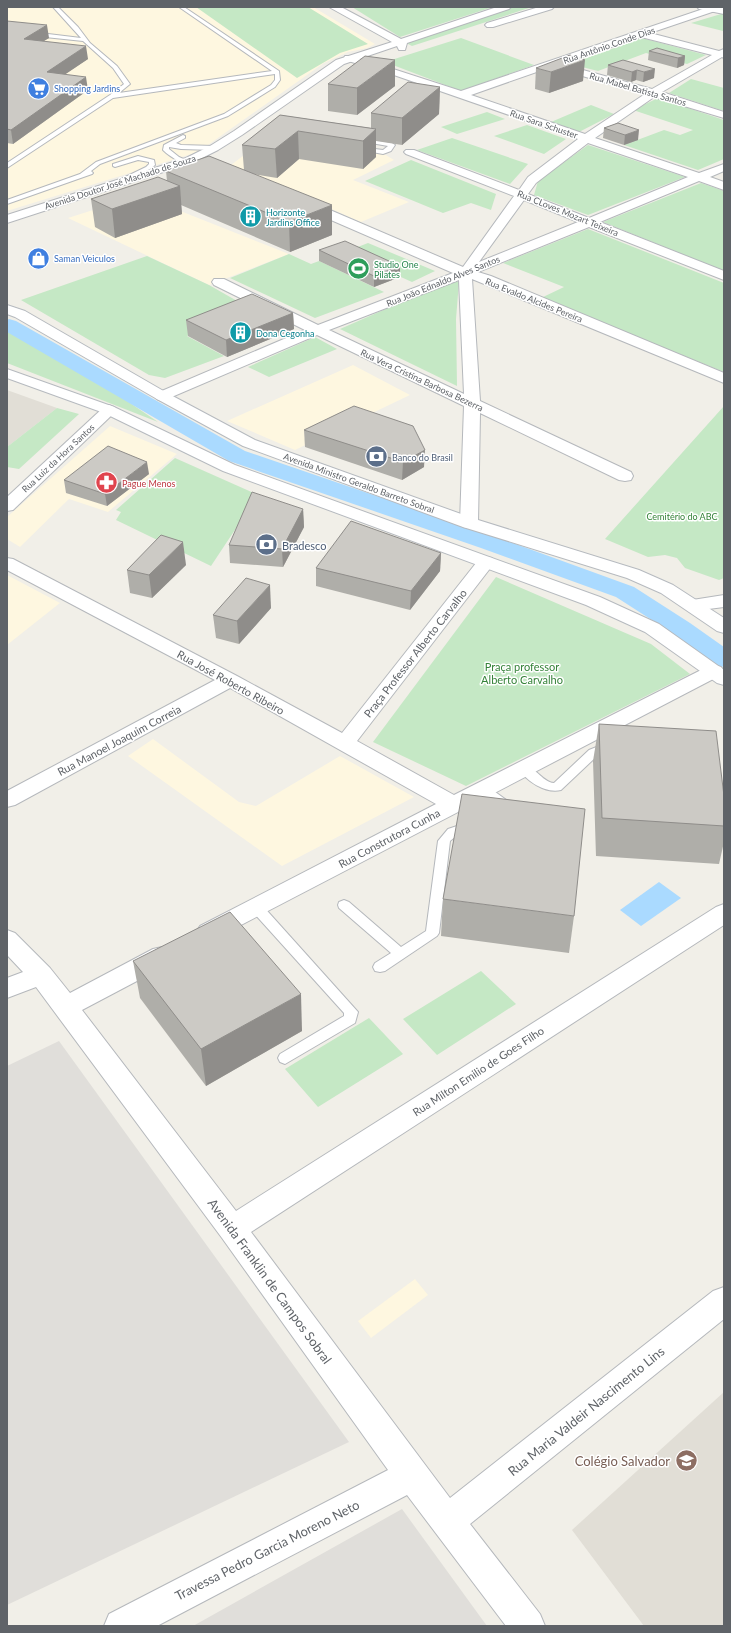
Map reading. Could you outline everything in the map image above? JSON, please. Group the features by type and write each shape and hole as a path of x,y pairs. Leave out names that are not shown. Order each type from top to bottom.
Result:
{"street":[{"path":"334,7 400,46 423,45"},
{"path":"351,70 400,46 506,7"},
{"path":"482,27 549,7"},
{"path":"702,7 724,11"},
{"name":"Rua Antônio Conde Dias","path":"460,95 712,9"},
{"path":"642,34 723,54"},
{"name":"Avenida Doutor José Machado de Souza","path":"186,168 326,70 349,58 386,46 400,46"},
{"path":"469,523 472,404 464,273 532,180 586,139 653,93 723,54"},
{"name":"Rua Sara Schuster","path":"349,58 724,186"},
{"name":"Rua Mabel Batista Santos","path":"551,65 653,93 724,115"},
{"name":"Rua CLoves Mozart Teixeira","path":"410,152 724,276"},
{"name":"Rua João Ednaldo Alves Santos","path":"162,396 317,330 464,273 724,166"},
{"name":"Avenida Doutor José Machado de Souza","path":"7,219 114,185 186,168 205,168"},
{"name":"Rua Evaldo Alcides Pereira","path":"292,199 464,273 486,279 724,378"},
{"name":"Rua Vera Cristina Barbosa Bezerra","path":"219,282 625,476"},
{"name":"Avenida Ministro Geraldo Barreto Sobral","path":"11,313 249,443 469,523 633,574 666,589 693,605 724,627"},
{"path":"7,373 109,410 229,468 626,615 652,628 719,675"},
{"name":"Rua Luiz da Hora Santos","path":"7,506 109,410"},
{"name":"Rua José Roberto Ribeiro","path":"7,562 230,680 454,804"},
{"name":"Praça Professor Alberto Carvalho","path":"344,744 486,562"},
{"path":"693,605 724,601"},
{"name":"Rua Construtora Cunha","path":"66,1007 524,768 719,675"},
{"name":"Rua Manoel Joaquim Correia","path":"7,800 230,680"},
{"name":"Rua Milton Emilio de Goes Filho","path":"232,1229 724,913"},
{"name":"Avenida Franklin de Campos Sobral","path":"7,939 41,975 66,1007 232,1229 412,1475 449,1520 528,1626"},
{"path":"7,988 41,975"},
{"name":"Rua Maria Valdeir Nascimento Lins","path":"449,1520 724,1301"},
{"name":"Travessa Pedro Garcia Moreno Neto","path":"121,1626 412,1475"}],"lane":[{"path":"7,166 112,96 127,84 115,67 95,52 76,28 55,7"},
{"path":"83,175 98,163 226,115 273,86 278,80 279,75 277,72 181,7"},
{"path":"7,31 85,40"},
{"path":"112,96 277,72"},
{"path":"186,168 166,150 166,146 195,132 202,127 202,123"},
{"path":"353,138 392,145 389,150 384,152 353,146"},
{"path":"171,144 188,148 214,148"},
{"path":"7,202 132,159 144,158 152,161 152,165 148,168 114,185"},
{"path":"524,768 546,786 557,787 593,753 599,750 619,750"},
{"path":"483,789 508,806 510,812 508,818 503,820"},
{"path":"380,967 432,933 444,841 447,835 462,827 482,824"},
{"path":"344,905 400,954"},
{"path":"256,907 351,1012 350,1018 285,1058"}],"shaded area":[{"name":"Shopping Jardins","path":"7,7 313,7 375,44 367,48 348,52 324,63 198,152 7,211"},
{"path":"269,136 384,154 394,160 353,180 409,202 361,222 231,165"},
{"path":"140,195 289,254 209,285 68,218"},
{"path":"353,365 410,395 295,450 227,421"},
{"path":"7,390 57,408 7,447"},
{"path":"110,426 177,454 108,512 69,499 20,547 7,539 7,517"},
{"path":"7,575 60,603 7,645"},
{"path":"153,739 239,802 256,806 340,756 414,797 282,866 128,756"},
{"path":"59,1041 349,1442 7,1605 7,1066"},
{"path":"415,1279 428,1295 371,1338 358,1321"},
{"name":"Colégio Salvador","path":"724,1392 724,1626 644,1626 572,1530"},
{"path":"402,1509 487,1626 193,1626"}],"green space":[{"path":"196,7 308,7 368,44 340,53 297,78"},
{"path":"352,7 493,7 400,37"},
{"path":"514,7 532,7 412,46 404,42"},
{"path":"724,14 723,31 691,23"},
{"path":"461,38 534,65 461,91 385,62"},
{"path":"642,38 706,55 687,64 646,53 598,71 570,64"},
{"path":"691,79 724,88 724,111 669,93"},
{"path":"658,98 724,120 724,159 698,170 624,145 664,130 680,135 693,130 633,110"},
{"path":"591,105 614,114 579,132 551,122"},
{"path":"487,112 505,119 457,134 441,127"},
{"path":"527,125 566,139 544,154 494,136"},
{"path":"452,138 528,164 510,184 417,150"},
{"path":"588,145 685,177 588,215 534,195 538,181"},
{"path":"411,160 496,194 491,210 471,203 443,213 365,181"},
{"path":"701,183 724,191 724,271 603,222"},
{"path":"588,229 724,283 724,372 541,298 564,287 503,263"},
{"path":"368,243 435,271 412,282 345,252"},
{"path":"289,254 311,264 319,261 384,292 315,318 230,278"},
{"path":"147,256 209,285 253,310 187,336 224,356 165,378 149,375 21,300"},
{"path":"452,280 459,282 456,319 457,386 340,329"},
{"path":"7,331 89,375 158,422 7,363"},
{"path":"315,337 337,349 269,377 248,367"},
{"name":"Cemitério do ABC","path":"724,406 724,578 719,580 685,568 677,558 665,555 648,557 605,539"},
{"path":"57,408 79,414 19,469 7,467 7,447"},
{"path":"175,458 258,495 211,566 116,520 121,512 116,510"},
{"name":"Praça professor Alberto Carvalho","path":"496,577 651,644 690,674 466,786 373,742"},
{"path":"481,971 516,1004 437,1055 403,1019"},
{"path":"369,1018 403,1054 318,1107 285,1069"}],"water":[{"path":"659,882 681,898 641,926 620,910"}],"building":[{"name":"Shopping Jardins","path":"7,21 47,25 24,39 86,46 47,72 86,77 11,130 7,129"},
{"path":"657,48 685,56 678,58 649,51"},
{"path":"570,55 585,60 551,72 536,68"},
{"path":"365,56 395,60 357,88 328,84"},
{"path":"623,60 655,69 644,72 637,70 632,72 608,65"},
{"path":"408,82 440,87 402,118 371,113"},
{"path":"280,115 376,129 363,141 298,131 275,149 242,145"},
{"path":"618,123 639,130 625,135 604,128"},
{"path":"209,156 332,205 289,222 166,171"},
{"path":"158,177 180,186 112,209 91,199"},
{"path":"345,241 400,266 374,276 319,250"},
{"path":"252,294 293,313 226,340 186,320"},
{"path":"354,406 413,426 425,450 403,462 304,430"},
{"path":"108,446 147,462 105,494 64,480"},
{"path":"252,492 303,509 282,549 229,545"},
{"path":"351,521 441,553 411,591 316,568"},
{"path":"161,535 183,542 149,575 127,570"},
{"path":"246,578 270,585 237,621 213,615"},
{"path":"599,724 716,731 724,796 724,826 602,818"},
{"path":"462,794 585,809 574,916 443,899"},
{"path":"230,912 301,994 201,1049 133,961"}],"waterway":[{"path":"9,325 237,456 490,543 625,592 681,628 724,659"}],"place":[{"name":"Shopping Jardins","path":"38,88"},
{"name":"Horizonte Jardins Office","path":"250,217"},
{"name":"Saman Veiculos","path":"38,258"},
{"name":"Studio One Pilates","path":"359,269"},
{"name":"Dona Cegonha","path":"241,333"},
{"name":"Banco do Brasil","path":"377,457"},
{"name":"Pague Menos","path":"107,483"},
{"name":"Bradesco","path":"266,545"},
{"name":"Colégio Salvador","path":"686,1461"}]}
